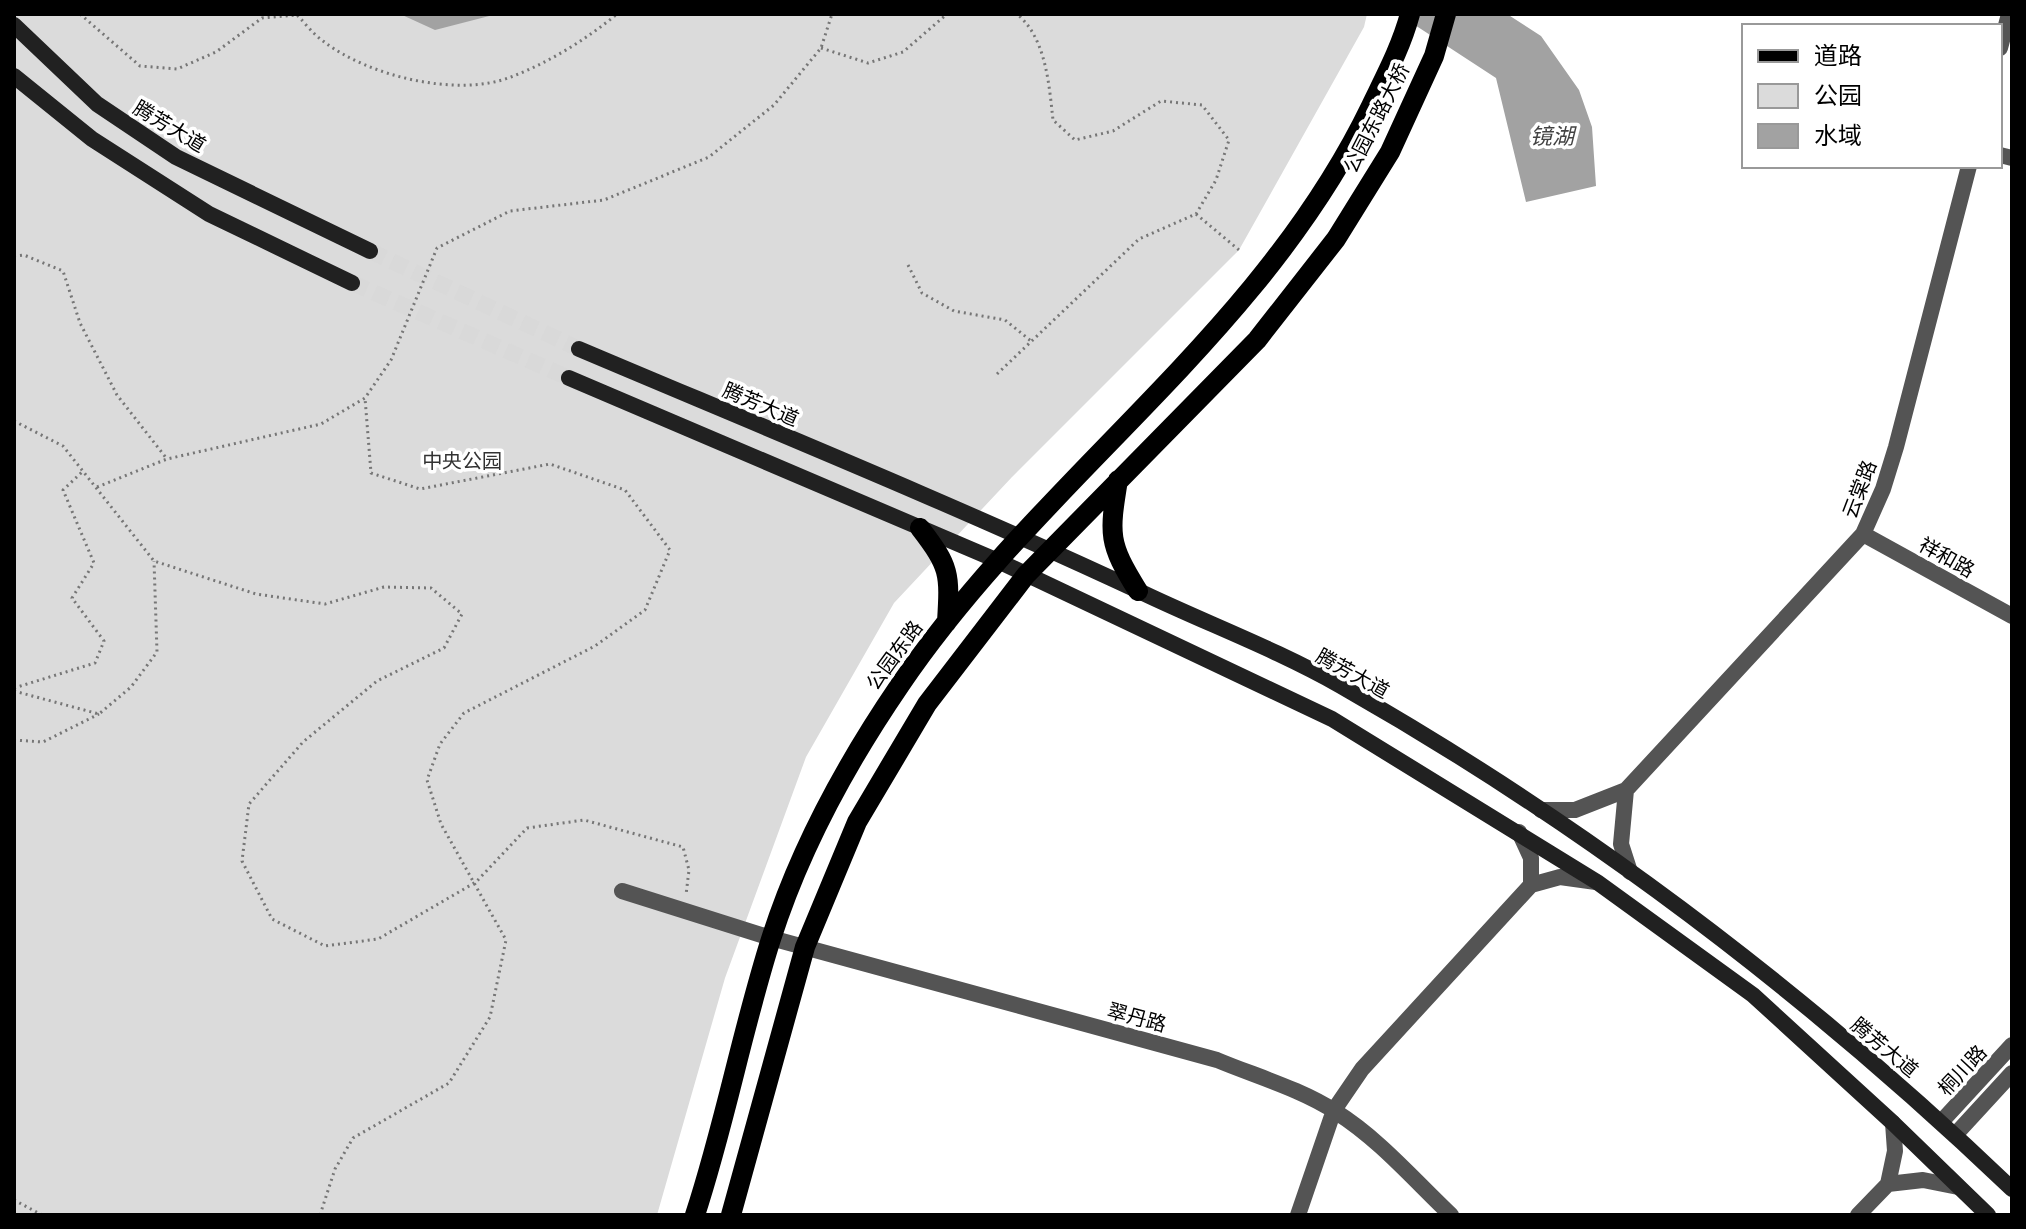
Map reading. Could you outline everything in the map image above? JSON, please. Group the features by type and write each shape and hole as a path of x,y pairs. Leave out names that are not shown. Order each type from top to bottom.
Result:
{"main road":[{"name":"公园东路大桥","path":"1303,224 1355,139 1402,42 1410,14"},
{"name":"公园东路大桥","path":"1118,480 1257,340 1336,239 1390,152 1434,56 1446,14"},
{"name":"腾芳大道","path":"14,25 97,104 176,157 370,251"},
{"path":"14,76 92,139 209,214 352,283"},
{"name":"公园东路","path":"695,1215 771,938 823,808 900,685 996,560 1226,322 1303,224"},
{"name":"腾芳大道","path":"579,349 1020,534 1338,684 1541,810 1770,976 1942,1121 2012,1189"},
{"path":"569,378 996,560 1332,719 1597,882 1753,995 1988,1215"},
{"path":"731,1215 805,947 857,822 919,717 1026,575 1118,480"},
{"path":"1118,480 1110,528 1115,554 1138,591"},
{"path":"920,528 944,559 950,582 947,623"}],"street":[{"path":"2002,40 2009,14"},
{"name":"云棠路","path":"1626,790 1863,534 1883,489 1896,447 1968,168"},
{"name":"祥和路","path":"1863,534 2012,616"},
{"path":"1541,810 1575,810 1626,790 1621,844 1630,872"},
{"path":"1519,832 1531,858 1531,885"},
{"path":"1298,1215 1334,1110 1362,1069 1531,885 1560,877 1597,882"},
{"name":"翠丹路","path":"622,891 771,938 1217,1060 1334,1110 1366,1133 1451,1215"},
{"name":"桐川路","path":"1942,1121 2012,1045"},
{"name":"桐川路","path":"1955,1135 2012,1073"},
{"path":"1858,1215 1888,1184 1895,1151 1893,1123"},
{"path":"1888,1184 1923,1180 1958,1187"}],"path":[{"path":"80,14 140,66 177,69 216,52 262,18 297,15 324,42 378,71 452,87 510,78 593,34 617,14"},
{"path":"97,487 167,459 321,424 365,398 391,360 437,248 510,211 604,200 709,157 774,105 821,48 832,14"},
{"path":"821,48 868,63 903,52 947,14"},
{"path":"997,374 1139,239 1196,214 1216,180 1229,140 1202,105 1161,101 1113,131 1075,140 1053,120 1048,73 1029,24 1017,14"},
{"path":"1196,214 1239,250"},
{"path":"14,256 24,255 63,271 80,323 117,395 167,459"},
{"path":"908,265 922,293 954,311 1005,320 1031,341"},
{"path":"320,1215 335,1169 353,1138 449,1083 490,1017 506,940 441,824 427,780 440,744 464,713 595,646 645,610 670,550 625,490 550,464 420,489 371,473 365,398"},
{"path":"14,421 63,446 154,561 256,594 325,604 384,587 431,588 462,614 444,648 377,681 303,742 249,804 242,861 272,919 325,946 378,939 476,882 527,828 584,820 683,847 689,870 686,895"},
{"path":"14,689 95,663 104,641 72,598 94,563 63,490 84,471"},
{"path":"14,740 43,742 99,714 131,687 157,652 154,561"},
{"path":"14,689 99,714"},
{"path":"14,1200 42,1215"}],"green space":[{"name":"中央公园","path":"14,14 1367,14 1364,27 1239,250 1012,477 894,603 806,757 725,978 657,1215 14,1215"}],"water":[{"path":"400,14 497,14 435,30"},
{"name":"镜湖","path":"1398,14 1507,14 1541,36 1579,90 1592,127 1596,186 1526,202 1496,78"}],"tunnel":[{"path":"370,251 579,349"},
{"path":"352,283 569,378"}]}
